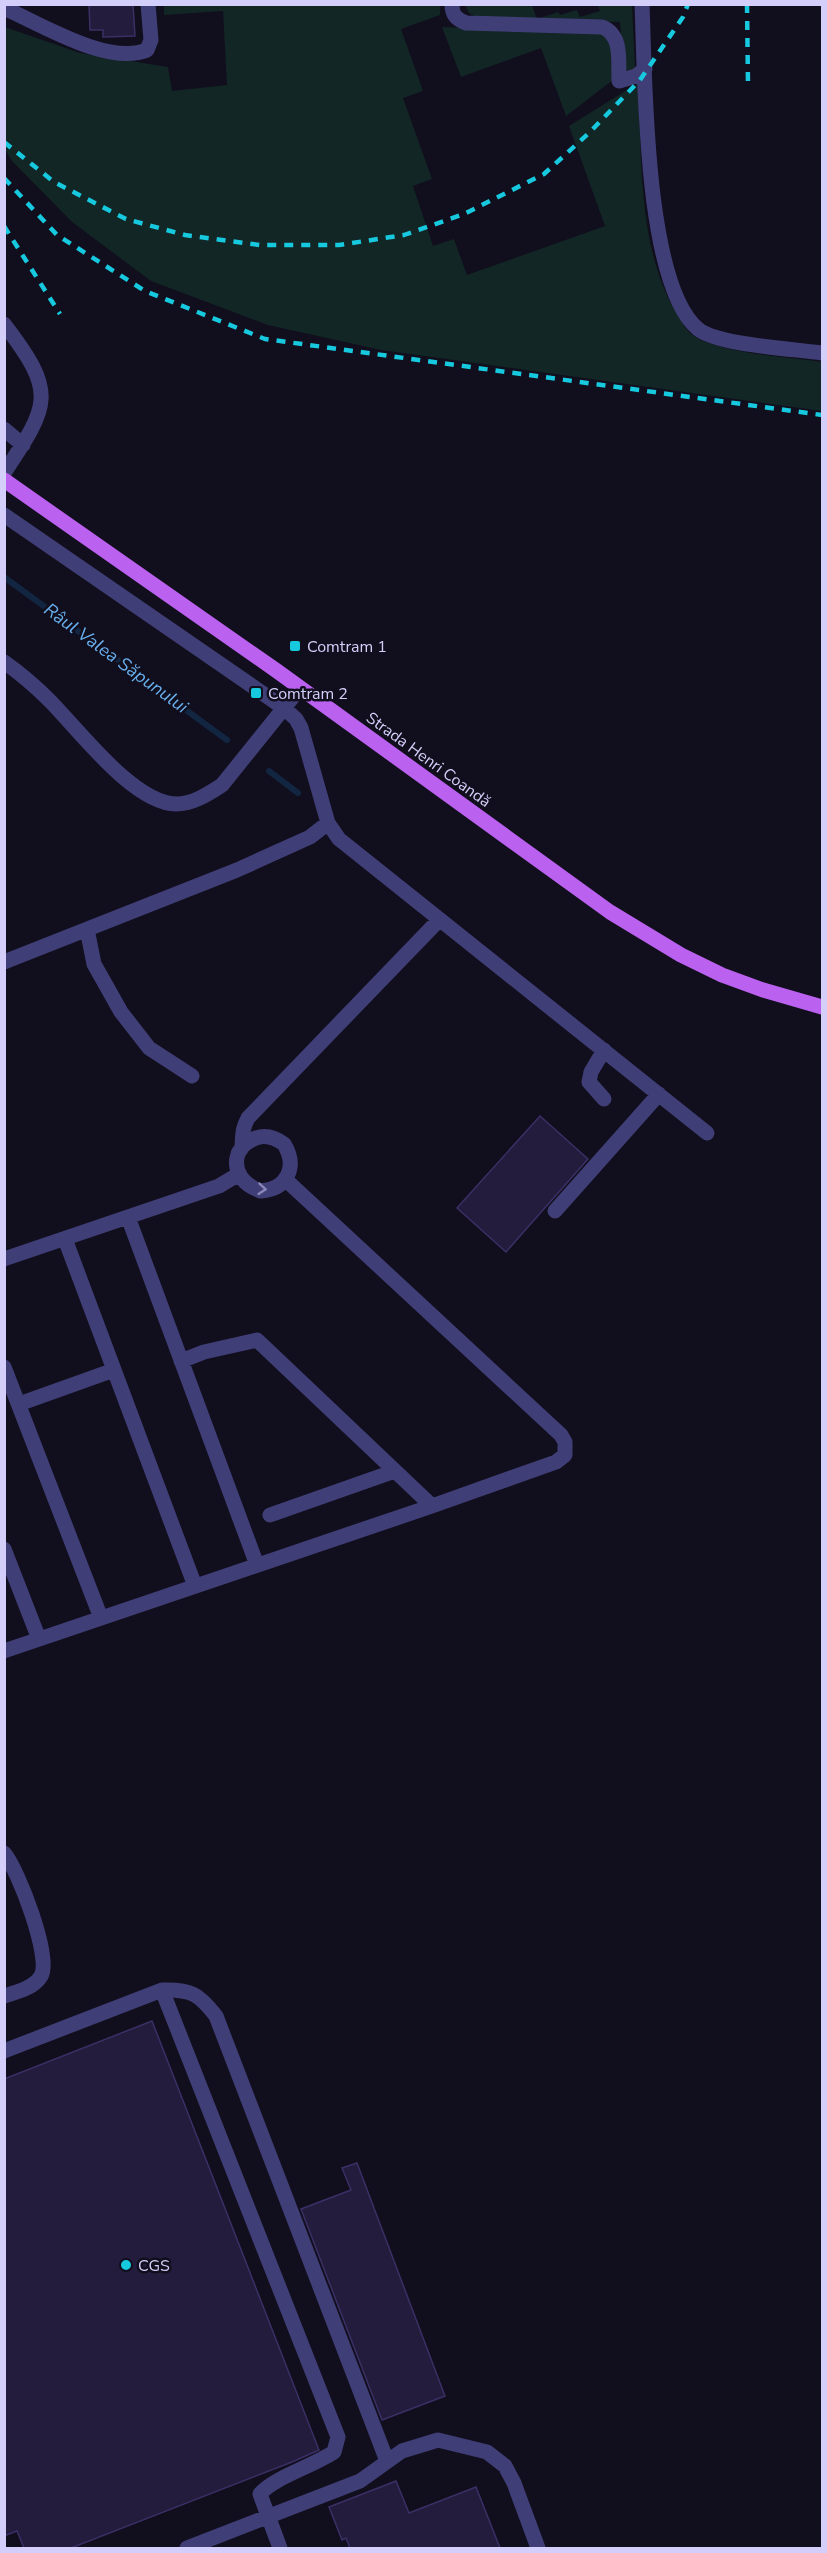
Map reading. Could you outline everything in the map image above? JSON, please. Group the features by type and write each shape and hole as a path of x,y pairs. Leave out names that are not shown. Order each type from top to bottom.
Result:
{"main road":[{"name":"Strada Henri Coandă","path":"4,480 300,688 610,912 647,935 722,975 822,1007"}],"street":[{"path":"4,8 84,44 116,53 138,53 147,50 151,40 148,4"},
{"path":"452,4 452,13 458,20 466,23 602,27 611,30 616,37 619,81 636,76 645,69"},
{"path":"642,4 654,216 662,254 682,308 697,328 714,337 822,353"},
{"path":"4,324 29,355 40,384 42,405 37,423 4,473"},
{"path":"4,429 23,445"},
{"path":"4,515 284,708 296,719 301,728 328,823 339,839 707,1133"},
{"path":"4,662 51,702 128,781 158,800 175,804 205,796 222,785 300,688"},
{"path":"4,962 293,845 310,837 328,823"},
{"path":"242,1147 258,1136 268,1136 284,1144 292,1162 286,1180 279,1187 261,1191 244,1182 239,1174 238,1155 242,1147 243,1127 248,1118 439,920"},
{"path":"87,929 94,964 121,1012 149,1048 192,1076"},
{"path":"604,1050 591,1072 589,1082 604,1099"},
{"path":"555,1210 659,1094"},
{"path":"4,1259 219,1186 239,1174"},
{"path":"4,1651 432,1506 556,1462 565,1455 565,1442 561,1435 286,1180"},
{"path":"128,1217 257,1565"},
{"path":"65,1239 195,1586"},
{"path":"181,1361 250,1339 257,1340 432,1506"},
{"path":"4,1367 101,1618"},
{"path":"18,1404 114,1370"},
{"path":"270,1515 395,1471"},
{"path":"4,1549 39,1639"},
{"path":"4,1853 12,1861 18,1877 43,1947 45,1964 42,1975 35,1983 4,1996"},
{"path":"4,2051 162,1990 183,1989 202,1998 216,2016 387,2461"},
{"path":"162,1990 338,2437 334,2452 317,2464 267,2485 260,2494 279,2548"},
{"path":"187,2548 360,2481 387,2461 418,2444 438,2440 451,2441 496,2457 505,2466 514,2483 538,2548"}],"green space":[{"path":"164,5 440,5 440,15 401,29 423,91 403,98 432,179 413,186 433,246 454,239 467,275 605,226 569,126 638,83 644,204 649,235 666,293 683,324 690,333 701,340 733,350 822,362 822,411 381,350 268,325 151,281 72,222 12,161 5,149 5,27 80,53 168,67 172,91 227,85 223,11 164,15"},
{"path":"465,5 532,5 537,19 558,12 560,15 577,10 580,17 600,11 598,5 632,5 635,68 624,72 620,22 480,19 469,13"},
{"path":"442,27 598,32 604,35 610,46 613,80 566,116 541,48 461,77"}],"building":[{"path":"89,4 133,4 135,36 103,37 103,30 90,30"},
{"path":"540,1116 588,1159 506,1252 457,1208"},
{"name":"CGS","path":"152,2021 319,2450 71,2548 24,2548 17,2531 4,2536 4,2079"},
{"path":"357,2163 445,2396 382,2420 301,2209 351,2190 342,2168"},
{"path":"396,2481 409,2513 476,2487 500,2548 350,2548 346,2538 342,2540 329,2507"}],"waterway":[{"name":"Râul Valea Săpunului","path":"4,577 227,740"},
{"name":"Râul Valea Săpunului","path":"269,771 298,793"}],"railway":[{"path":"4,142 54,182 126,219 185,235 260,245 339,245 404,235 464,214 544,174 589,133 640,80 683,17 688,4"},
{"path":"747,4 748,85"},
{"path":"4,178 57,235 145,291 265,339 822,415"},
{"path":"4,226 60,314"}],"place":[{"name":"Comtram 1","path":"295,646"},
{"name":"Comtram 2","path":"256,693"},
{"name":"CGS","path":"126,2265"}]}
